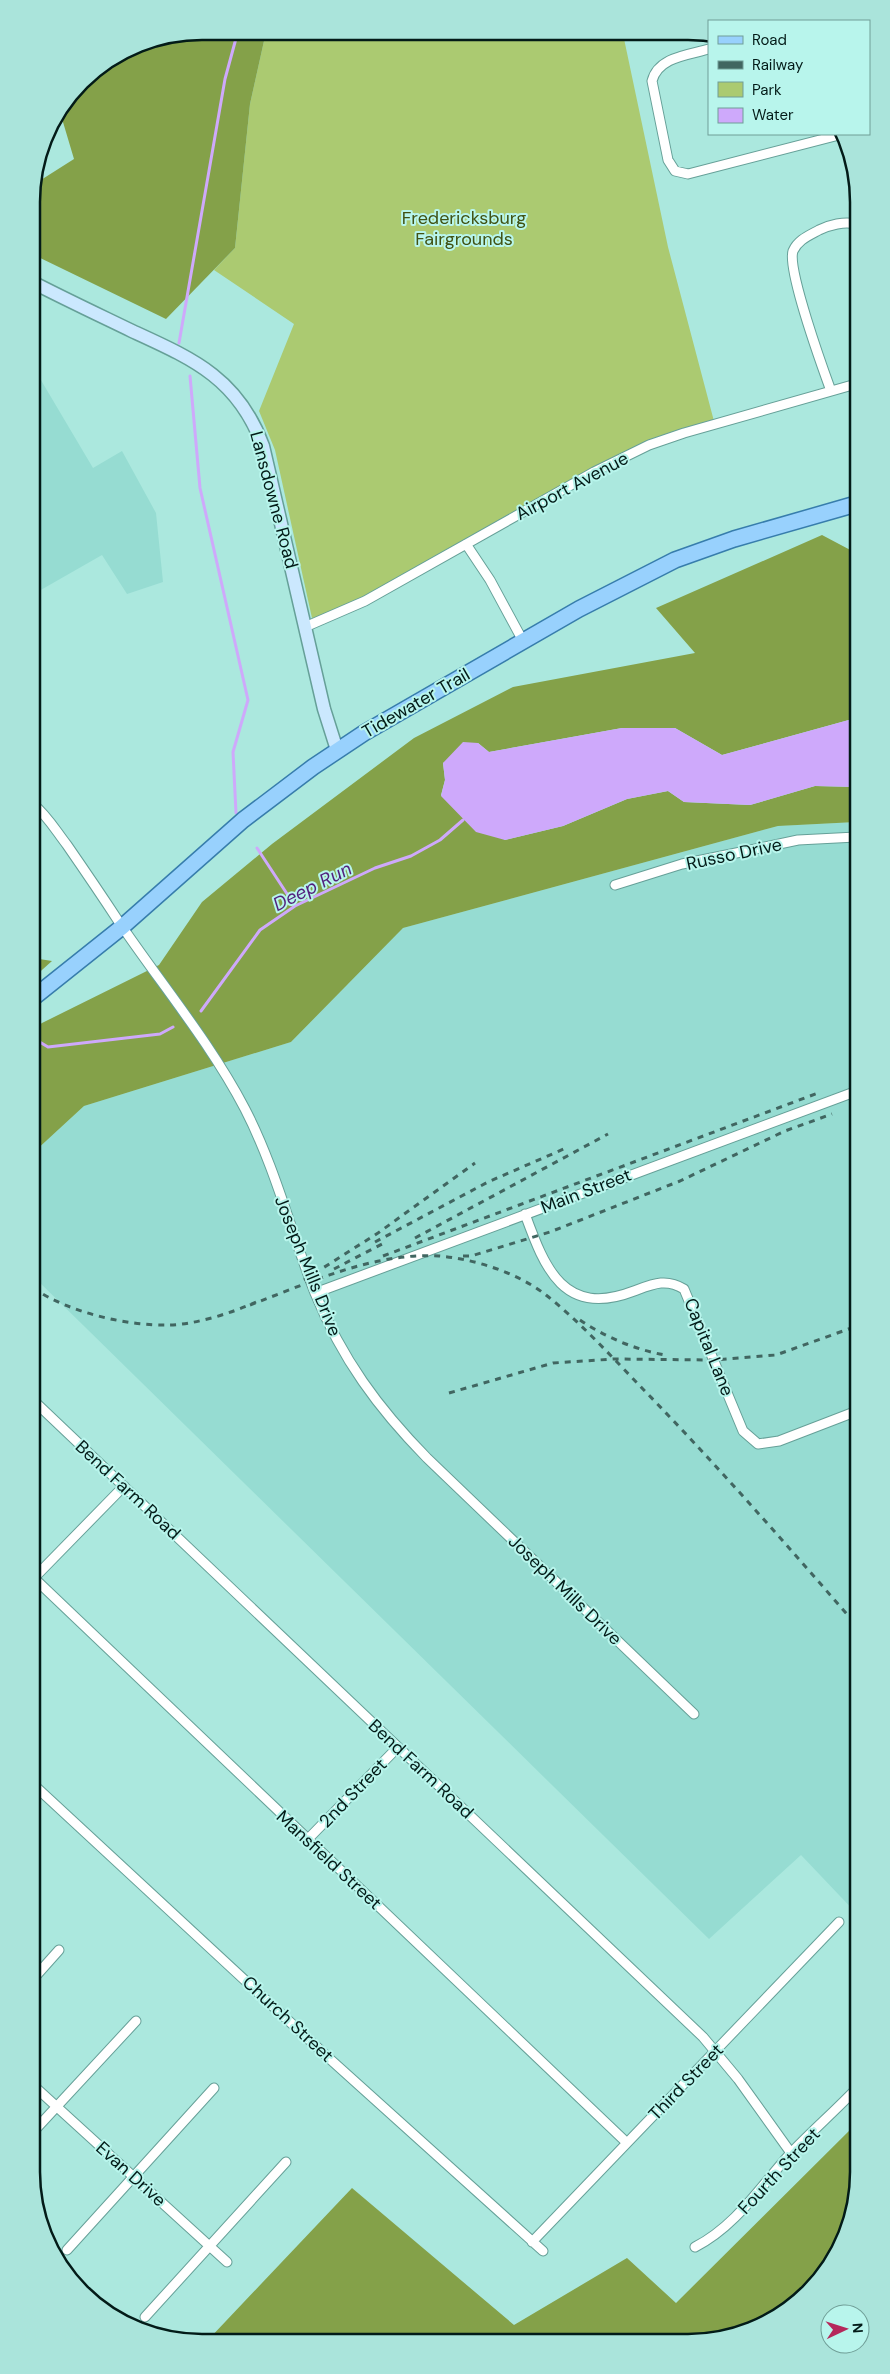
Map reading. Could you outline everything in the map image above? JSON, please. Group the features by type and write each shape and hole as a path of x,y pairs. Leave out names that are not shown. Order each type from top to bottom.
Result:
{"main road":[{"name":"Lansdowne Road","path":"40,286 191,359 224,384 239,400 256,427 263,446 324,709 337,750"},
{"name":"Tidewater Trail","path":"40,992 122,927 243,820 337,750 523,641 675,560 734,538 850,506"}],"street":[{"path":"708,49 662,64 654,72 652,88 668,160 675,171 688,174 835,136"},
{"path":"831,391 797,291 792,254 798,242 821,229 850,222"},
{"name":"Airport Avenue","path":"305,627 343,613 594,472 649,445 684,433 850,386"},
{"path":"466,544 490,580 523,641"},
{"name":"Joseph Mills Drive","path":"40,811 46,817 191,1024 244,1108 270,1166 315,1293 349,1362 365,1387 398,1428 694,1714"},
{"name":"Russo Drive","path":"615,885 682,864 781,844 850,838"},
{"name":"Main Street","path":"315,1293 850,1094"},
{"name":"Capital Lane","path":"524,1214 536,1248 548,1271 573,1292 598,1299 617,1298 657,1283 668,1282 684,1289 743,1431 758,1444 779,1440 850,1414"},
{"name":"Bend Farm Road","path":"40,1407 716,2051 791,2153"},
{"path":"40,1572 124,1486"},
{"name":"Mansfield Street","path":"40,1584 626,2142"},
{"name":"2nd Street","path":"308,1840 398,1747"},
{"name":"Church Street","path":"40,1791 543,2251"},
{"name":"Third Street","path":"532,2242 839,1922"},
{"path":"40,1971 59,1950"},
{"path":"40,2125 136,2021"},
{"path":"67,2250 214,2088"},
{"name":"Evan Drive","path":"40,2091 227,2262"},
{"name":"Fourth Street","path":"695,2247 720,2232 737,2216 791,2153 850,2095"},
{"path":"145,2317 286,2162"}],"shaded area":[{"path":"40,379 93,468 122,451 156,513 163,582 127,594 102,555 40,590"},
{"path":"850,822 850,1907 801,1855 709,1939 40,1283 40,1147 84,1106 291,1042 403,928 778,826"}],"green space":[{"name":"Fredericksburg Fairgrounds","path":"264,40 624,40 668,247 715,425 649,445 343,613 312,618 275,450 259,411 294,324 214,270 235,248 250,104"},
{"path":"264,40 250,104 235,248 166,319 40,258 42,180 74,159 62,120 87,87 112,67 140,52 181,41"},
{"path":"822,535 850,550 850,720 722,755 675,728 622,728 489,752 478,743 443,763 445,780 441,795 505,840 563,826 627,799 668,791 684,802 750,805 815,786 850,787 850,822 778,826 403,928 291,1042 84,1106 40,1147 40,1024 159,965 202,902 272,844 414,738 513,687 695,653 656,608"},
{"path":"40,959 52,961 40,972"},
{"path":"850,2130 850,2183 847,2204 838,2234 823,2262 810,2279 787,2301 760,2317 740,2325 709,2333 688,2334 214,2334 352,2188 514,2325 627,2258 676,2303"}],"water":[{"path":"850,720 850,787 815,786 750,805 684,802 668,791 627,799 563,826 505,840 476,832 441,796 445,780 443,763 463,742 478,743 489,752 622,728 675,728 722,755"}],"waterway":[{"path":"179,343 225,79 236,40"},
{"path":"190,376 200,488 248,700 233,752 236,813"},
{"name":"Deep Run","path":"201,1011 260,930 295,906 375,868 411,856 440,840 463,820"},
{"path":"257,848 295,906"},
{"name":"Deep Run","path":"40,1042 48,1047 160,1034 173,1027"}],"railway":[{"path":"383,1256 818,1093"},
{"path":"463,1256 471,1256 550,1232 680,1181 785,1131 832,1114"},
{"path":"415,1238 608,1134"},
{"path":"375,1242 488,1182 566,1148"},
{"path":"304,1280 378,1233 475,1163"},
{"path":"334,1269 384,1243"},
{"path":"250,1305 342,1271 390,1259 415,1256 439,1256 467,1260 496,1268 523,1280 558,1305 619,1364 724,1475 850,1618"},
{"path":"40,1292 80,1311 116,1320 152,1325 201,1321 256,1302"},
{"path":"580,1320 621,1342 665,1355"},
{"path":"449,1393 553,1363 614,1359 714,1360 776,1355 850,1329"}]}
